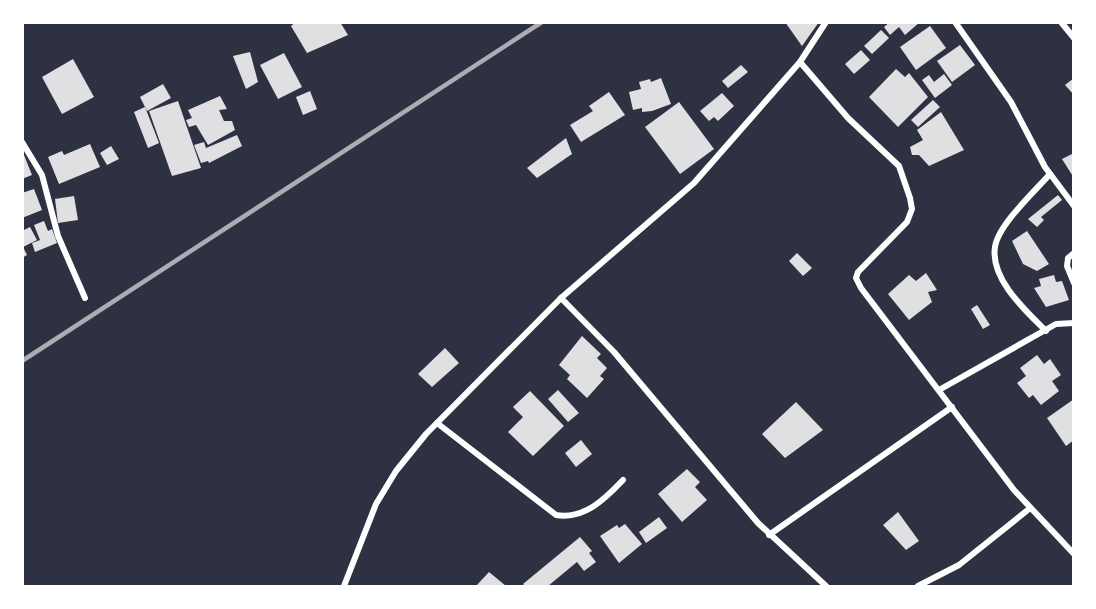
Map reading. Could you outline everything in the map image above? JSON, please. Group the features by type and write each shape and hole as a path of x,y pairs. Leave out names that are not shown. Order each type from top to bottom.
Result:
{"street":[{"path":"344,586 376,504 396,471 437,423 561,298 694,183 800,62 826,22"},
{"path":"955,22 1011,102 1050,174 1074,206"},
{"path":"1061,22 1074,38"},
{"path":"800,62 848,118 899,166 912,209 907,222 858,272 856,278 1029,509 1074,554"},
{"path":"22,142 42,175 58,236 85,297"},
{"path":"1046,331 1021,305 1003,279 996,261 995,246 1013,216 1050,174"},
{"path":"1074,253 1068,258 1067,266 1074,283"},
{"path":"561,298 614,352 770,534 826,586"},
{"path":"939,390 1056,324 1074,323"},
{"path":"770,534 952,407"},
{"path":"437,423 556,515 569,517 582,513 596,505 623,480"},
{"path":"918,586 959,565 1029,509"}],"building":[{"path":"296,22 340,22 348,35 307,53 291,26"},
{"path":"785,22 819,22 802,46"},
{"path":"890,22 920,22 905,35 899,27 890,35 884,27"},
{"path":"930,26 946,48 916,70 900,47"},
{"path":"881,30 889,38 872,54 864,46"},
{"path":"960,45 975,65 952,82 937,61"},
{"path":"861,50 870,60 854,74 845,64"},
{"path":"250,52 258,82 246,89 233,56"},
{"path":"284,53 302,87 278,99 260,65"},
{"path":"73,59 94,97 62,114 42,77"},
{"path":"741,65 748,72 728,88 722,81"},
{"path":"896,69 905,77 909,73 928,97 898,127 869,97"},
{"path":"944,74 952,85 935,98 922,80 929,75 934,82"},
{"path":"661,78 671,104 652,111 642,112 642,108 633,110 629,92 641,89 639,82 650,79 651,82"},
{"path":"1074,78 1074,95 1065,85"},
{"path":"163,84 171,98 147,111 140,97"},
{"path":"310,91 317,109 303,115 296,97"},
{"path":"609,92 625,115 581,142 570,125 593,111 589,106"},
{"path":"722,93 734,106 718,121 714,117 709,121 700,111"},
{"path":"220,96 227,109 219,110 224,121 232,121 235,130 208,145 196,125 189,127 186,120 192,118 188,110"},
{"path":"933,100 940,107 918,127 911,120"},
{"path":"178,101 201,168 172,176 149,111"},
{"path":"679,102 714,149 680,174 645,127"},
{"path":"145,107 159,143 148,148 134,112"},
{"path":"941,112 964,150 929,166 919,155 912,155 910,147 923,140 917,130"},
{"path":"237,135 242,146 209,163 208,161 201,163 194,145 204,142 206,148"},
{"path":"566,138 572,154 537,178 527,168"},
{"path":"90,144 100,167 59,184 48,157 62,151 64,155"},
{"path":"111,146 119,159 107,165 100,153"},
{"path":"22,150 32,175 22,179"},
{"path":"1074,153 1074,178 1062,159"},
{"path":"34,189 42,210 22,218 22,193"},
{"path":"1058,195 1062,200 1041,217 1044,220 1037,227 1028,219"},
{"path":"74,196 78,220 58,223 55,199"},
{"path":"44,221 48,231 52,229 57,243 35,252 32,243 40,240 34,225"},
{"path":"30,227 37,240 23,247 27,255 22,258 22,231"},
{"path":"1027,231 1049,264 1037,271 1023,264 1012,241"},
{"path":"797,253 812,268 803,276 789,261"},
{"path":"926,273 937,290 928,292 932,302 909,320 888,294 909,275 916,281"},
{"path":"1054,275 1056,282 1062,281 1069,300 1046,307 1034,288 1041,286 1039,279"},
{"path":"977,305 990,325 983,329 971,309"},
{"path":"582,336 601,354 597,358 607,368 600,376 604,379 587,398 567,379 570,375 559,365"},
{"path":"445,348 459,363 432,387 418,374"},
{"path":"1037,355 1044,364 1050,359 1061,375 1052,381 1059,391 1041,405 1033,395 1029,398 1017,383 1026,376 1020,368"},
{"path":"558,390 579,413 568,422 548,399"},
{"path":"530,391 564,426 533,456 508,432 523,417 513,407"},
{"path":"1074,399 1074,440 1066,446 1047,418"},
{"path":"796,402 823,430 785,458 762,434"},
{"path":"581,440 592,454 576,467 565,453"},
{"path":"687,469 700,482 695,487 707,500 682,522 658,494"},
{"path":"898,512 919,541 906,550 883,525"},
{"path":"659,517 667,528 646,543 639,532"},
{"path":"625,524 642,544 619,563 600,536 617,525 619,528"},
{"path":"580,537 592,551 589,553 596,562 584,571 577,562 548,586 525,586 523,584"},
{"path":"489,572 506,586 476,586"}],"railway":[{"path":"22,361 542,22"}]}
